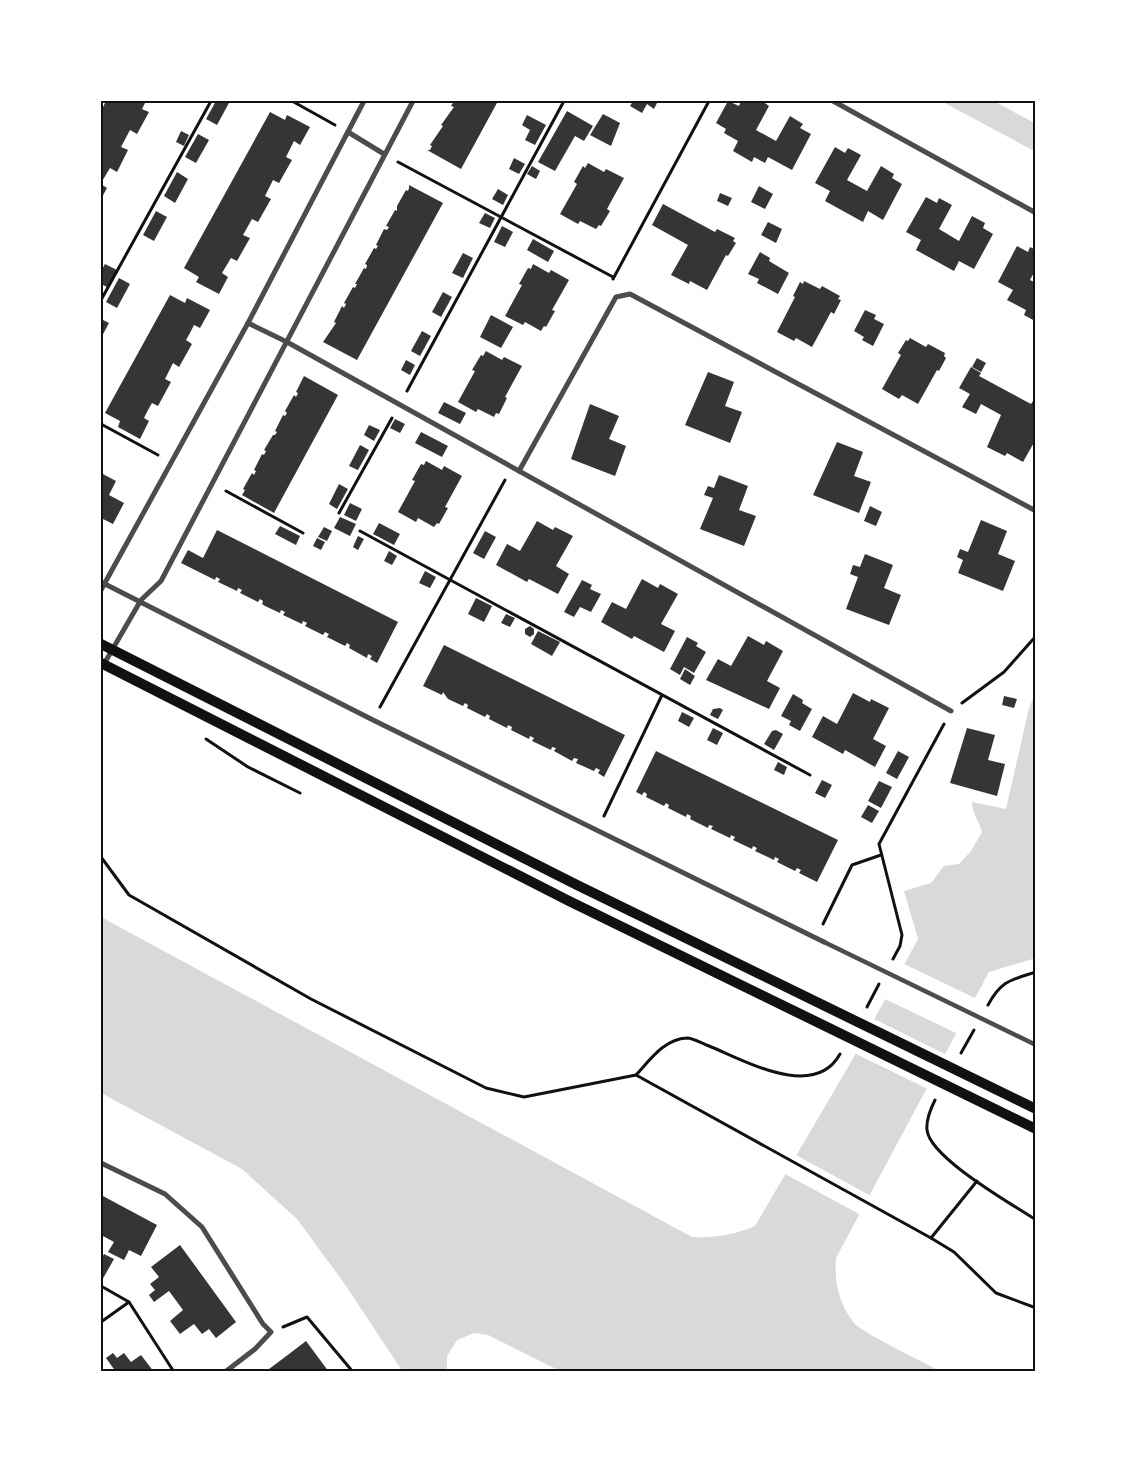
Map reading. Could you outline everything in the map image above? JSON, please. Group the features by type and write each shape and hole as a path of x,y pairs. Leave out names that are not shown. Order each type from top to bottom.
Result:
{"main road":[{"path":"101,644 830,1010 1036,1109"},
{"path":"103,664 821,1026 1036,1129"}],"street":[{"path":"101,590 103,582 248,323 364,101"},
{"path":"103,664 140,600 161,582 413,101"},
{"path":"832,101 1036,213"},
{"path":"348,132 384,154"},
{"path":"519,470 616,297 630,294 1036,512"},
{"path":"248,323 288,342 951,711"},
{"path":"103,582 373,720 1036,1045"},
{"path":"101,1163 165,1194 202,1227 263,1324 271,1332 255,1349 226,1372"}],"path":[{"path":"101,300 211,101"},
{"path":"292,101 348,132"},
{"path":"339,513 564,101"},
{"path":"616,297 613,277 709,101"},
{"path":"384,154 613,277"},
{"path":"101,424 171,463"},
{"path":"373,720 512,467"},
{"path":"212,483 302,533"},
{"path":"360,531 810,775"},
{"path":"883,866 879,844 951,711 1004,672 1036,636"},
{"path":"598,831 662,695"},
{"path":"248,767 300,793"},
{"path":"816,938 852,865 881,855"},
{"path":"101,857 129,895 311,999 486,1088 524,1097 636,1075 954,1252 996,1293 1036,1308"},
{"path":"930,1238 977,1181"},
{"path":"101,1286 129,1302 174,1372"},
{"path":"101,1322 129,1302"},
{"path":"271,1332 307,1317 353,1372"}],"shaded area":[{"path":"941,101 994,101 1036,124 1036,152"},
{"path":"1036,693 1036,958 989,972 836,1258 836,1276 841,1300 854,1323 881,1340 942,1372 562,1372 488,1335 474,1333 457,1340 447,1356 447,1372 403,1372 344,1283 297,1219 242,1169 101,1093 101,917 692,1237 724,1235 740,1232 755,1226 851,1062 918,939 904,891 931,883 944,866 959,864 971,851 982,832 973,810 972,802 1006,809 1029,708"}],"pier":[{"path":"902,963 977,999 958,1034 883,998"},
{"path":"872,1018 947,1055 928,1089 854,1053"},
{"path":"796,1155 871,1196 861,1215 785,1174"}],"building":[{"path":"106,101 146,101 142,109 149,112 137,134 130,130 121,147 128,150 117,172 110,168 101,183 101,111"},
{"path":"216,101 230,101 217,125 206,119"},
{"path":"454,101 498,101 461,169 427,150 430,150 432,146 430,145 443,126 441,125 454,107 451,106"},
{"path":"633,101 658,101 654,109 647,104 642,113 630,106"},
{"path":"728,101 739,106 741,101 754,103 762,101 769,106 756,130 776,141 790,116 803,124 800,128 811,134 792,170 768,157 765,163 754,157 752,162 733,151 738,141 724,133 726,129 716,123"},
{"path":"567,111 593,126 584,141 575,136 555,171 538,162"},
{"path":"270,112 285,120 287,115 310,127 300,145 294,141 286,157 292,160 279,183 273,180 265,196 271,199 258,222 252,219 243,235 250,238 237,261 231,258 222,273 228,277 219,294 196,282 199,277 184,268"},
{"path":"603,114 620,123 611,146 590,135"},
{"path":"527,115 546,125 535,145 525,140 530,130 522,125"},
{"path":"181,131 189,135 184,146 176,142"},
{"path":"198,134 209,140 196,163 185,157"},
{"path":"835,147 845,153 848,148 861,155 847,180 867,191 881,166 894,174 892,178 902,184 883,220 868,211 863,222 825,201 830,191 815,183"},
{"path":"514,158 525,164 519,174 509,169"},
{"path":"588,163 604,172 606,169 624,178 607,209 610,211 601,226 599,225 596,229 580,221 578,224 560,214 577,184 574,182 583,166 585,168"},
{"path":"532,166 540,171 536,179 527,174"},
{"path":"177,172 188,179 175,203 164,196"},
{"path":"101,184 107,188 101,199"},
{"path":"409,185 443,203 357,360 323,342 336,323 334,322 342,306 344,308 346,304 344,303 353,287 355,288 357,284 355,284 364,268 366,269 367,265 365,264 374,248 376,249 378,246 376,245 384,229 387,230 389,227 386,226 395,210 397,211 397,206 406,190 408,191"},
{"path":"759,186 773,194 765,209 751,202"},
{"path":"498,189 508,195 503,205 492,199"},
{"path":"720,193 732,198 728,206 717,201"},
{"path":"926,197 937,203 939,198 952,205 939,229 959,241 972,216 985,223 983,228 993,234 974,269 959,261 954,271 916,250 921,240 906,232"},
{"path":"663,204 715,232 717,229 735,238 733,241 736,243 728,256 726,255 707,290 690,281 689,284 671,275 688,245 652,225"},
{"path":"156,211 167,217 154,241 143,235"},
{"path":"485,213 495,218 490,228 479,223"},
{"path":"768,222 782,229 776,243 761,235"},
{"path":"502,226 513,232 505,247 494,242"},
{"path":"533,239 554,251 548,262 527,250"},
{"path":"1017,246 1028,252 1030,247 1036,250 1036,269 1030,280 1036,283 1035,321 1024,315 1026,310 1007,300 1013,290 998,282"},
{"path":"760,252 770,258 769,261 789,273 778,294 757,283 759,279 748,274"},
{"path":"463,253 473,258 463,278 452,273"},
{"path":"105,264 117,270 107,287 101,284 101,271"},
{"path":"533,264 549,273 551,270 569,280 552,310 555,311 546,327 544,326 541,331 525,322 523,325 505,316 522,285 519,284 528,268 531,269"},
{"path":"119,278 130,284 117,308 106,302"},
{"path":"804,281 820,289 822,286 840,296 838,299 841,300 834,314 831,312 812,347 796,338 794,341 777,332 795,297 793,296 800,282 803,284"},
{"path":"443,292 452,297 441,317 432,312"},
{"path":"170,295 185,303 187,298 210,310 200,328 194,325 186,340 192,344 179,367 173,363 165,379 171,382 158,406 152,403 148,410 144,418 149,421 140,439 118,427 120,421 105,413"},
{"path":"865,310 876,315 874,319 884,324 873,346 862,340 864,337 854,331"},
{"path":"491,315 513,327 501,348 480,337"},
{"path":"101,319 109,323 101,338"},
{"path":"422,331 431,336 420,356 411,351"},
{"path":"910,338 926,347 928,344 945,353 944,356 946,358 918,404 902,395 899,399 882,389 901,355 898,353 906,340 908,341"},
{"path":"486,351 502,360 504,357 522,366 505,397 507,398 499,414 496,413 494,417 478,409 476,412 458,402 475,371 472,370 481,355 483,356"},
{"path":"977,358 986,363 981,372 972,367"},
{"path":"406,360 415,365 410,375 401,370"},
{"path":"971,367 981,373 979,376 1031,404 1033,401 1036,402 1036,439 1023,462 1007,453 1005,456 987,447 1001,415 981,404 976,414 962,407 970,394 959,388"},
{"path":"708,372 734,382 725,406 742,412 730,443 685,425"},
{"path":"304,376 338,395 274,513 242,495 245,490 243,489 252,473 254,475 256,471 254,470 262,454 264,455 266,451 264,450 277,432 275,431 283,415 285,416 287,413 285,411 294,395 296,397 298,393 296,392"},
{"path":"444,402 466,413 460,424 438,413"},
{"path":"590,404 619,416 609,439 626,446 615,476 571,459"},
{"path":"395,419 405,424 400,433 390,428"},
{"path":"369,425 380,430 374,441 364,435"},
{"path":"421,432 448,446 442,457 415,443"},
{"path":"837,442 863,452 854,476 871,482 859,513 813,495"},
{"path":"360,445 369,450 358,470 349,466"},
{"path":"426,461 442,470 444,466 462,476 445,507 448,508 439,524 437,523 434,527 418,518 416,522 398,512 415,481 412,480 421,464 424,465"},
{"path":"101,473 116,481 109,495 124,503 113,524 101,518"},
{"path":"719,475 748,486 739,510 756,516 744,546 700,529 713,498 704,495 708,486 714,488"},
{"path":"339,484 348,489 337,509 329,504"},
{"path":"350,503 362,509 356,521 344,515"},
{"path":"870,506 882,512 876,526 864,521"},
{"path":"340,517 356,524 350,536 334,528"},
{"path":"981,520 1007,531 998,554 1015,561 1003,591 958,573 963,560 957,557 960,549 968,552"},
{"path":"537,521 553,530 555,527 573,536 556,566 569,574 558,594 529,579 527,582 496,565 507,544 520,551"},
{"path":"379,523 400,534 394,545 373,534"},
{"path":"280,526 300,536 296,545 275,534"},
{"path":"324,527 332,531 327,541 318,537"},
{"path":"217,530 398,622 377,663 370,659 372,656 368,654 367,658 349,648 350,645 347,643 345,646 327,637 329,634 325,632 323,635 305,626 307,623 303,621 302,624 283,615 285,612 281,610 280,613 265,606 260,599 258,602 240,593 242,590 238,588 237,591 218,582 220,579 216,577 215,580 181,563 188,550 203,558"},
{"path":"485,531 496,537 484,559 473,553"},
{"path":"358,536 364,539 358,550 353,547"},
{"path":"317,538 325,542 321,550 313,546"},
{"path":"389,551 397,556 392,565 384,561"},
{"path":"865,554 893,565 884,588 901,595 889,625 846,609 858,577 850,574 853,565 860,567"},
{"path":"425,571 436,577 430,588 419,583"},
{"path":"642,579 658,588 660,584 678,594 661,624 675,631 664,652 634,636 632,639 601,622 612,602 626,609"},
{"path":"582,580 592,585 590,589 601,594 591,612 580,607 574,617 564,612"},
{"path":"476,598 492,606 484,622 468,614"},
{"path":"506,614 515,618 510,627 501,623"},
{"path":"530,626 534,629 534,634 530,637 525,634 525,629"},
{"path":"538,631 560,642 552,656 531,644"},
{"path":"748,636 764,645 766,641 783,651 767,681 780,688 769,709 706,680 718,659 731,666"},
{"path":"687,637 698,643 696,646 706,652 694,673 684,667 680,675 670,669"},
{"path":"444,645 625,735 604,777 598,773 600,770 596,768 594,771 576,763 578,759 574,758 572,761 554,751 556,748 552,747 551,750 532,741 534,738 530,736 529,739 511,730 512,727 508,725 507,728 489,719 490,716 487,714 485,717 467,708 468,705 465,703 463,706 448,699 443,692 442,695 423,686"},
{"path":"685,669 695,676 690,685 680,679"},
{"path":"853,693 870,702 871,699 889,708 873,739 886,746 875,767 845,750 843,754 812,737 823,716 837,724"},
{"path":"793,694 812,709 800,731 789,725 791,721 781,716"},
{"path":"1004,696 1017,699 1014,708 1002,705"},
{"path":"720,708 723,710 718,719 710,715 713,709"},
{"path":"682,712 694,718 689,727 678,721"},
{"path":"713,728 723,733 717,745 707,740"},
{"path":"967,728 995,735 988,760 1005,764 997,796 950,783"},
{"path":"776,730 783,734 774,750 764,744 772,731"},
{"path":"656,751 838,840 817,882 799,873 801,870 797,868 795,871 777,862 779,859 775,857 774,860 755,851 757,848 753,846 752,849 733,840 735,837 731,835 730,838 711,829 713,826 709,825 708,828 690,819 691,816 687,814 686,817 668,808 669,805 666,803 664,806 646,797 647,794 644,792 642,795 636,792"},
{"path":"898,751 909,757 897,779 886,773"},
{"path":"778,762 787,767 784,775 774,770"},
{"path":"822,780 832,785 825,798 815,793"},
{"path":"879,781 892,787 881,808 868,801"},
{"path":"868,805 879,811 872,823 861,817"},
{"path":"101,1195 157,1225 141,1256 129,1250 124,1260 108,1252 114,1242 101,1235"},
{"path":"180,1245 236,1322 216,1338 209,1329 202,1334 194,1324 180,1334 170,1321 183,1310 169,1291 154,1302 149,1295 155,1290 150,1284 159,1277 151,1267"},
{"path":"104,1254 114,1259 101,1282 101,1259"},
{"path":"306,1341 329,1372 265,1372 289,1354"},
{"path":"113,1353 117,1358 124,1353 131,1362 141,1355 154,1372 116,1372 106,1358"}]}
